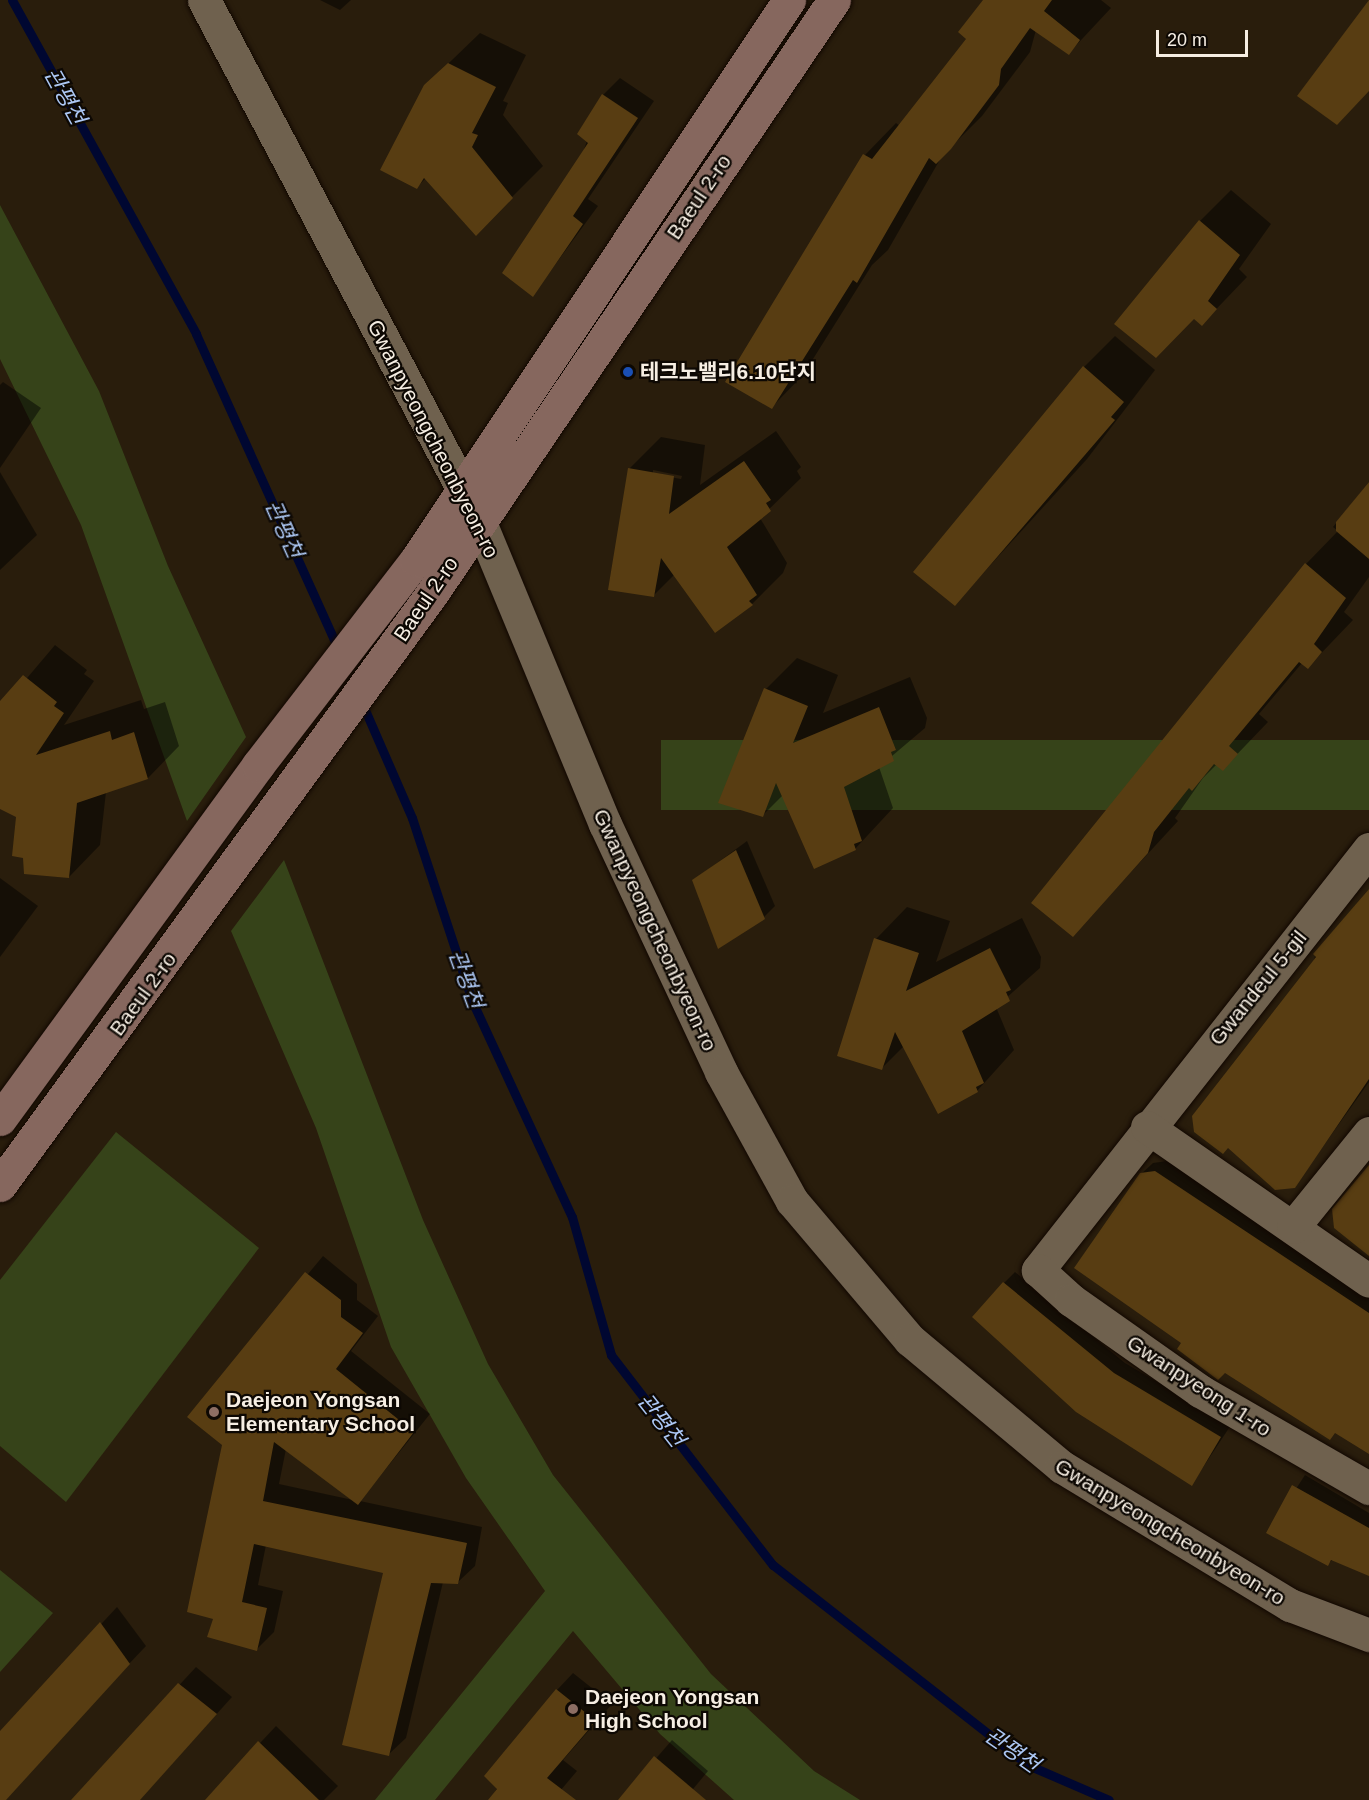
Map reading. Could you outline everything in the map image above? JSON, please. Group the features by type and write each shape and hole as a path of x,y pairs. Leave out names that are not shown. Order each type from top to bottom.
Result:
{"main road":[{"name":"Baeul 2-ro","path":"0,1185 433,592 471,506 789,0"},
{"name":"Baeul 2-ro","path":"0,1119 258,765 416,560 471,506 834,0"}],"street":[{"name":"Gwanpyeongcheonbyeon-ro","path":"204,0 471,506 610,835 721,1072 792,1201 910,1340 1062,1467 1290,1605 1369,1635"},
{"name":"Gwandeul 5-gil","path":"1038,1270 1147,1127 1369,849"},
{"path":"1147,1127 1369,1281"},
{"path":"1293,1227 1369,1133"},
{"name":"Gwanpyeong 1-ro","path":"1038,1270 1071,1300 1200,1390 1369,1488"}],"green space":[{"path":"0,205 99,391 168,566 246,737 187,821 81,525 0,359"},
{"path":"661,740 1369,740 1369,810 661,810"},
{"path":"284,860 423,1220 488,1364 553,1475 711,1674 814,1771 860,1800 734,1800 660,1734 573,1631 435,1800 375,1800 545,1591 466,1478 391,1347 316,1128 231,931"},
{"path":"116,1132 259,1248 66,1502 0,1446 0,1280"},
{"path":"0,1570 53,1613 0,1672"}],"building":[{"path":"983,0 1052,0 1044,11 1080,40 1069,55 1030,28 1001,69 999,85 951,149 936,164 929,158 857,283 853,280 772,409 725,382 863,154 872,159 966,39 958,32"},
{"path":"1369,0 1369,91 1337,125 1297,96"},
{"path":"448,63 496,87 472,133 478,135 472,147 513,198 476,236 424,178 417,189 380,170 424,85"},
{"path":"602,94 638,118 573,216 583,224 533,297 502,273 588,143 577,134"},
{"path":"1199,220 1240,255 1208,301 1217,309 1202,326 1194,319 1156,358 1114,324"},
{"path":"1083,366 1124,402 1111,417 1115,420 955,606 913,572"},
{"path":"744,461 771,500 766,503 771,511 727,547 757,595 749,601 753,605 715,633 661,558 654,597 608,590 628,468 674,476 669,514"},
{"path":"1369,482 1369,559 1336,531 1336,522"},
{"path":"1305,563 1346,598 1314,644 1322,652 1308,669 1299,662 1229,746 1238,754 1223,771 1214,764 1192,791 1189,788 1154,832 1148,853 1073,937 1031,903"},
{"path":"23,675 57,702 54,706 64,713 36,755 110,731 112,740 134,732 148,779 77,803 69,878 24,874 23,858 12,856 16,817 0,809 0,701"},
{"path":"764,688 808,706 793,743 879,707 896,750 891,752 894,761 844,787 862,841 854,844 856,850 814,869 776,783 763,817 718,803"},
{"path":"736,850 765,919 718,949 692,880"},
{"path":"1369,889 1369,1079 1295,1188 1275,1190 1228,1148 1223,1154 1194,1132 1192,1116 1316,957 1313,954"},
{"path":"874,938 919,953 906,991 990,948 1011,990 1006,992 1010,1001 962,1031 984,1083 976,1087 978,1092 938,1114 895,1032 882,1070 837,1056"},
{"path":"1369,1165 1369,1256 1334,1228 1332,1209"},
{"path":"1155,1171 1369,1313 1369,1454 1335,1433 1330,1440 1225,1373 1218,1380 1177,1349 1181,1343 1074,1268 1140,1173"},
{"path":"305,1272 341,1300 341,1317 363,1333 336,1369 414,1432 358,1505 274,1442 263,1501 467,1543 458,1584 431,1583 389,1756 342,1745 383,1573 254,1544 242,1602 267,1608 257,1651 207,1637 213,1619 187,1612 222,1445 187,1417"},
{"path":"1003,1282 1114,1373 1221,1437 1192,1486 1076,1412 972,1317"},
{"path":"1292,1485 1369,1528 1369,1576 1331,1560 1328,1566 1266,1533"},
{"path":"100,1622 130,1664 6,1800 0,1800 0,1731"},
{"path":"178,1683 217,1714 140,1800 71,1800"},
{"path":"556,1689 596,1721 547,1778 576,1800 488,1800 497,1789 484,1776"},
{"path":"258,1741 319,1800 205,1800"},
{"path":"654,1756 706,1800 618,1800"}],"waterway":[{"name":"관평천","path":"12,0 196,334 338,649"},
{"name":"관평천","path":"362,703 412,818 473,1003 572,1217 611,1355 773,1565 1028,1765 1109,1800"}],"place":[{"name":"테크노밸리6.10단지","path":"628,372"},
{"name":"Daejeon Yongsan Elementary School","path":"214,1412"},
{"name":"Daejeon Yongsan High School","path":"573,1709"}]}
